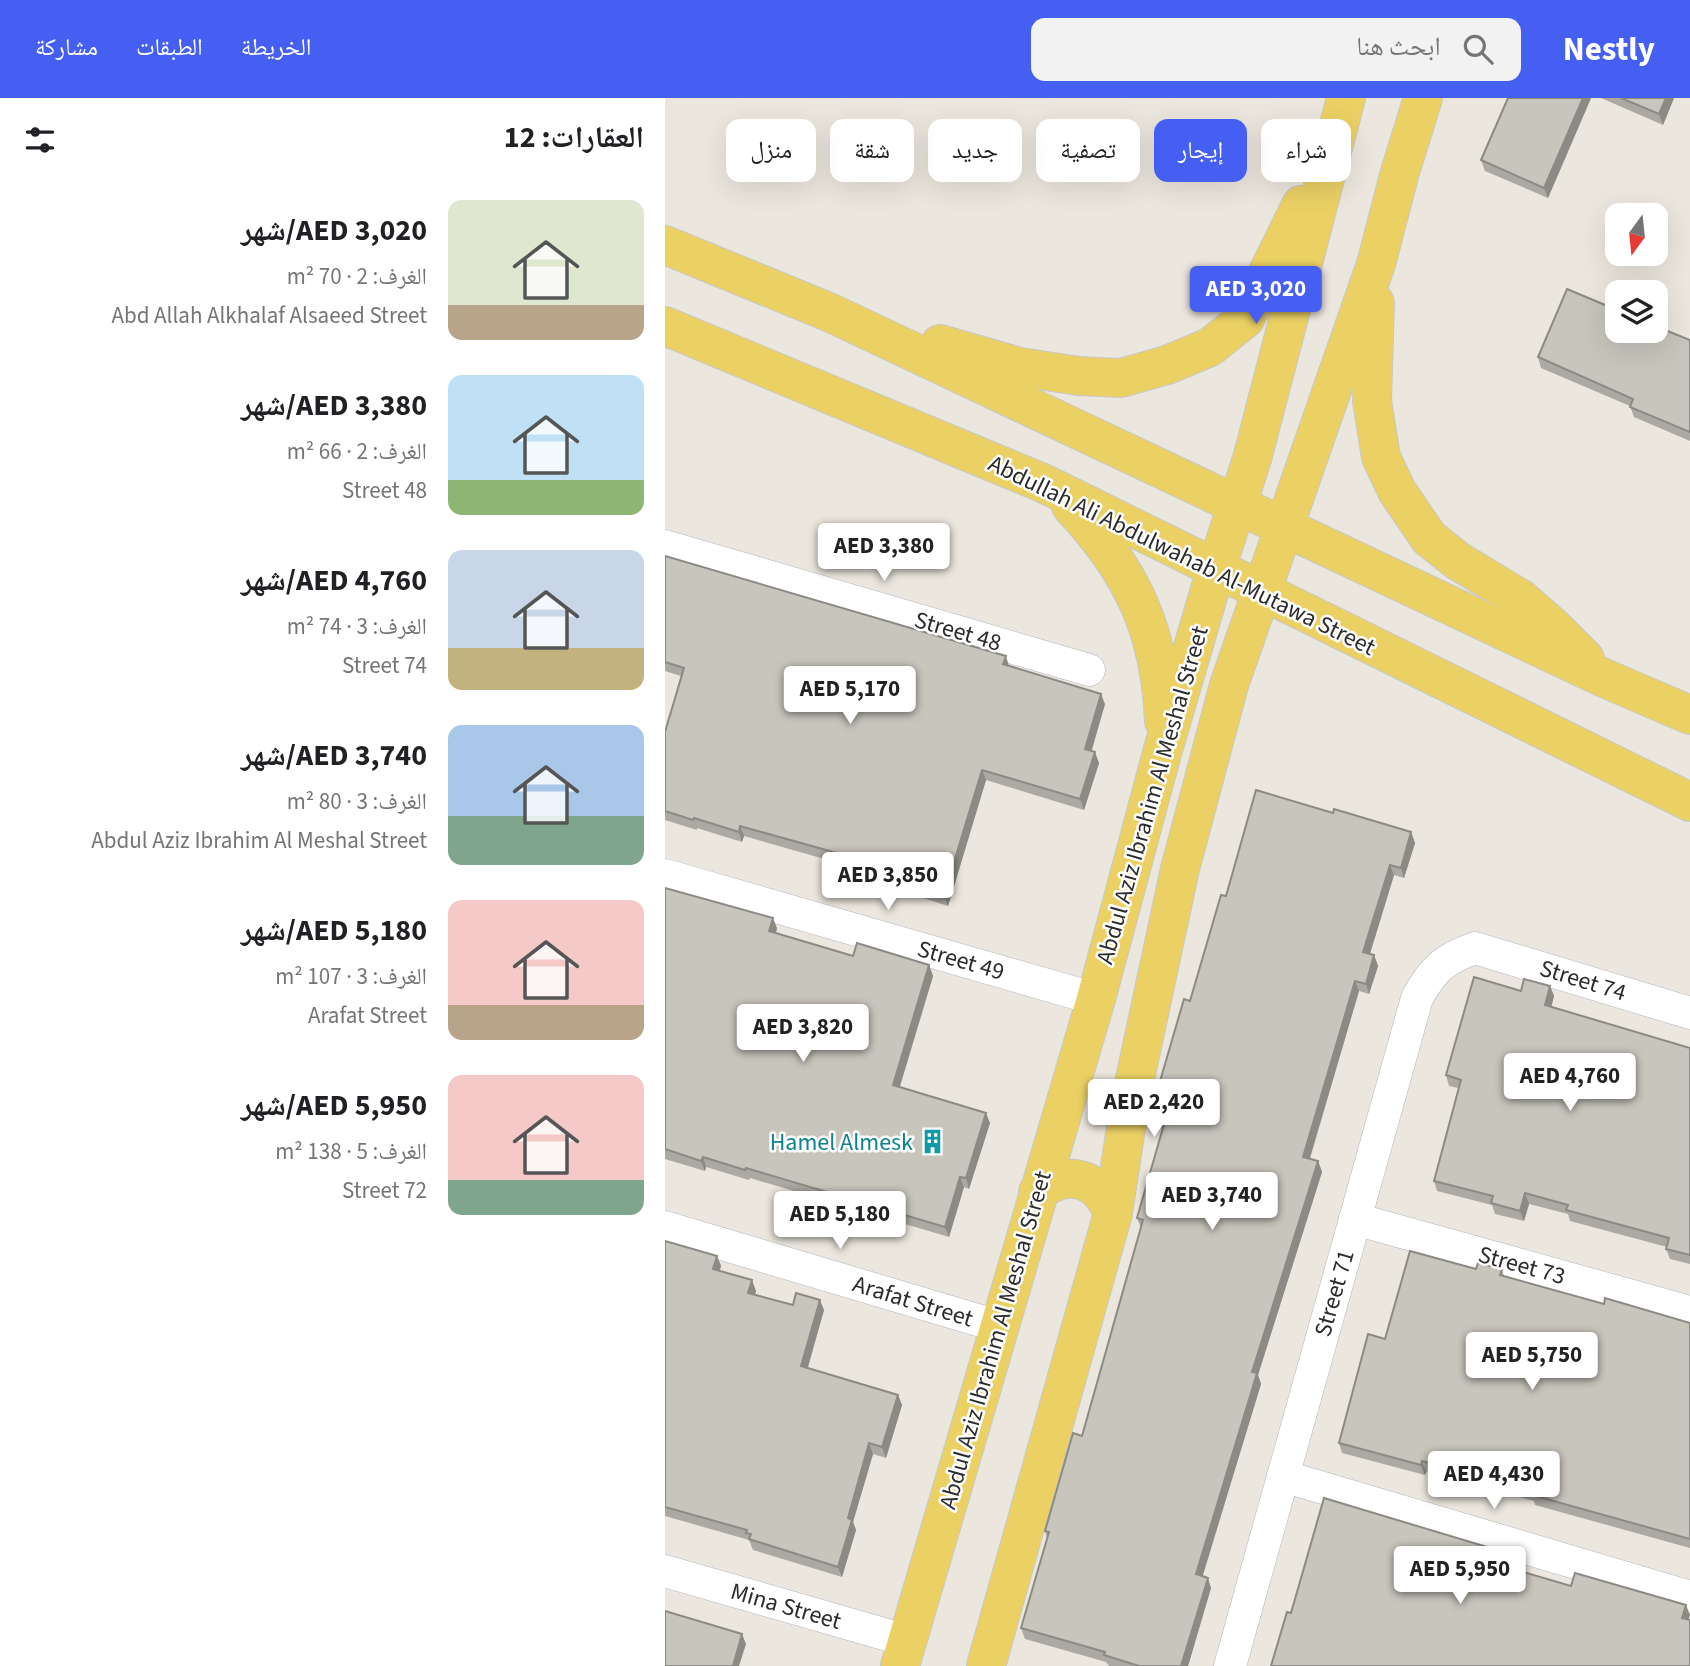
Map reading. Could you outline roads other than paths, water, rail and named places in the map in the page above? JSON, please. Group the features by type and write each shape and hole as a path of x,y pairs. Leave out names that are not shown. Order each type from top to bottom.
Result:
{"main road":[{"path":"1423,98 1376,264 1372,401 1381,457 1397,491 1429,538 1458,561 1521,599 1604,678"},
{"path":"831,313 1020,367 1079,376 1121,378 1167,365 1210,347 1245,319 1342,115"},
{"name":"Abdul Aziz Ibrahim Al Meshal Street","path":"904,1653 1096,999 1162,753 1237,505 1342,115"},
{"path":"665,245 831,313 1604,678 1690,715"},
{"name":"Abdul Aziz Ibrahim Al Meshal Street","path":"986,1666 1113,1213 1130,1102 1181,869 1229,685 1376,264"},
{"name":"Abdullah Ali Abdulwahab Al-Mutawa Street","path":"665,326 1045,484 1690,802"},
{"path":"1045,484 1070,505 1112,554 1142,610 1152,638 1161,685 1164,724 1162,753"},
{"path":"1038,1192 1048,1183 1064,1178 1080,1179 1095,1186 1107,1198 1113,1213"}],"street":[{"name":"Street 48","path":"665,546 1089,670"},
{"name":"Street 49","path":"665,875 1096,999"},
{"name":"Street 74","path":"1475,948 1690,1013"},
{"name":"Street 71","path":"1230,1666 1417,998 1439,965 1455,955 1475,948"},
{"name":"Street 73","path":"1355,1219 1690,1312"},
{"name":"Arafat Street","path":"665,1227 1001,1327"},
{"path":"1283,1476 1690,1597"},
{"name":"Mina Street","path":"665,1570 904,1653"}],"place":[{"name":"Hamel Almesk","path":"933,1142"}]}
